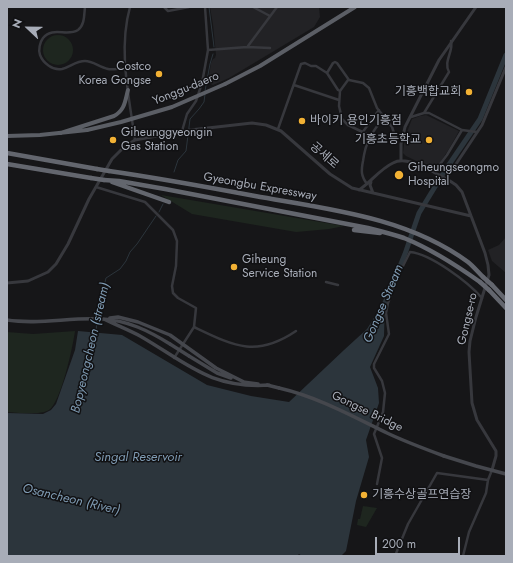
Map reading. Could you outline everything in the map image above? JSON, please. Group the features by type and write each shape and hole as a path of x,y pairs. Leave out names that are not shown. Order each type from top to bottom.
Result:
{"highway":[{"name":"Yonggu-daero","path":"7,136 26,136 87,130 172,107 225,84 260,66 355,7"},
{"path":"60,133 114,116 120,112 124,106 128,90"},
{"name":"Gyeongbu Expressway","path":"7,153 329,210 386,223 406,229 438,244 468,263 481,279"},
{"path":"7,164 107,180 161,199 168,203"},
{"name":"Gyeongbu Expressway","path":"107,180 119,180 368,228 397,236 417,244 481,279"},
{"path":"354,230 397,236"},
{"path":"481,279 506,300"},
{"path":"490,287 506,308"}],"main road":[{"path":"7,320 39,322 118,317 138,322 170,335 216,368 244,382"},
{"path":"103,319 132,324 159,337 217,373 244,382 269,385"},
{"path":"103,319 140,336 192,369 218,380 235,384 257,386 269,385"},
{"name":"Gongse Bridge","path":"269,385 298,392 321,401 398,438 444,456 506,474"}],"street":[{"path":"85,7 84,19 78,30 73,32 55,32 48,34 43,38 39,53 41,59 55,69 62,69 77,62 86,61 108,69 126,68"},
{"path":"130,7 124,39 128,90 135,140"},
{"path":"164,7 168,11 189,7"},
{"path":"7,283 28,281 48,272 56,264 68,244 112,158 124,147 135,140 183,131 187,114 196,101 201,90 208,50 205,7"},
{"path":"253,7 270,16"},
{"path":"248,47 277,7"},
{"path":"401,160 402,137 405,127 439,60 476,7"},
{"path":"424,113 449,72 447,68 452,45 451,41"},
{"path":"208,50 248,47 270,48"},
{"path":"327,73 335,62 339,65 349,80"},
{"path":"278,130 302,63 316,66 327,73 340,91"},
{"path":"359,190 393,162 401,160 413,162 446,178 477,132 489,109 506,67"},
{"path":"349,80 340,91 339,110 342,119 348,125 379,140 402,137"},
{"path":"349,80 355,80 367,85 379,110 394,130 392,138"},
{"path":"294,85 339,100"},
{"path":"362,132 379,110"},
{"path":"410,118 424,113 429,113 462,130 477,132"},
{"path":"367,184 362,178 361,172 365,145 384,117"},
{"name":"공세로","path":"183,131 252,123 266,125 278,130 303,149 330,174 352,188 471,216"},
{"path":"435,173 462,130"},
{"name":"Gongse-ro","path":"446,178 456,185 462,192 486,253 488,265 489,275 476,317 469,352 472,403 477,420 496,451 492,470"},
{"path":"372,180 370,185 373,193"},
{"path":"96,187 145,202 173,230 177,241 176,266 172,286 173,293 178,298 196,308 194,327 174,358"},
{"path":"377,484 382,458 374,434 383,412 385,393 382,381 374,368 374,364 389,334 386,313 388,303 396,280 410,252 418,252 429,258 460,278 482,298"},
{"path":"326,282 338,285"},
{"path":"194,327 234,344 253,347 281,341 296,331"},
{"path":"463,556 469,532 486,493 488,480 492,470"},
{"path":"395,556 408,524 437,474 488,480"}],"shaded area":[{"path":"210,7 319,7 320,17 314,27 229,78 213,85 208,83 211,63 216,55"},
{"path":"58,35 69,39 73,50 69,61 58,65 47,61 43,50 47,39"},
{"name":"기흥초등학교","path":"426,115 459,131 437,167 433,169 406,156 403,153 405,137 412,119"},
{"path":"161,195 344,226 296,232 192,214"},
{"path":"506,237 506,273 492,261 488,250 499,245"},
{"path":"75,331 66,373 58,396 49,410 41,413 7,412 7,332 33,334"},
{"path":"363,506 377,508 366,527 357,525"}],"water":[{"name":"Singal Reservoir","path":"385,300 384,336 370,367 378,388 379,403 366,440 369,457 356,501 346,551 341,556 302,556 299,554 297,556 7,556 7,413 43,414 51,410 56,404 75,350 78,331 122,335 207,385 251,396 289,402 367,329"}],"waterway":[{"name":"Bopyeongcheon (stream)","path":"209,7 214,47"},
{"name":"Bopyeongcheon (stream)","path":"205,91 213,54"},
{"name":"Gongse Stream","path":"382,310 405,254 419,213 444,172 480,119 506,55"},
{"name":"Bopyeongcheon (stream)","path":"174,172 178,160 186,151 190,119 204,102 205,94"},
{"name":"Bopyeongcheon (stream)","path":"159,212 163,204"},
{"name":"Bopyeongcheon (stream)","path":"98,318 106,278 120,269 130,252 156,216"},
{"name":"Bopyeongcheon (stream)","path":"96,331 97,321"}],"place":[{"name":"Costco Korea Gongse","path":"159,74"},
{"name":"기흥백합교회","path":"469,92"},
{"name":"바이키 용인기흥점","path":"302,121"},
{"name":"Giheunggyeongin Gas Station","path":"113,140"},
{"name":"기흥초등학교","path":"429,140"},
{"name":"Giheungseongmo Hospital","path":"399,175"},
{"name":"Giheung Service Station","path":"234,267"},
{"name":"기흥수상골프연습장","path":"364,495"}],"water label":[{"name":"Osancheon (River)","path":"71,500"}]}
